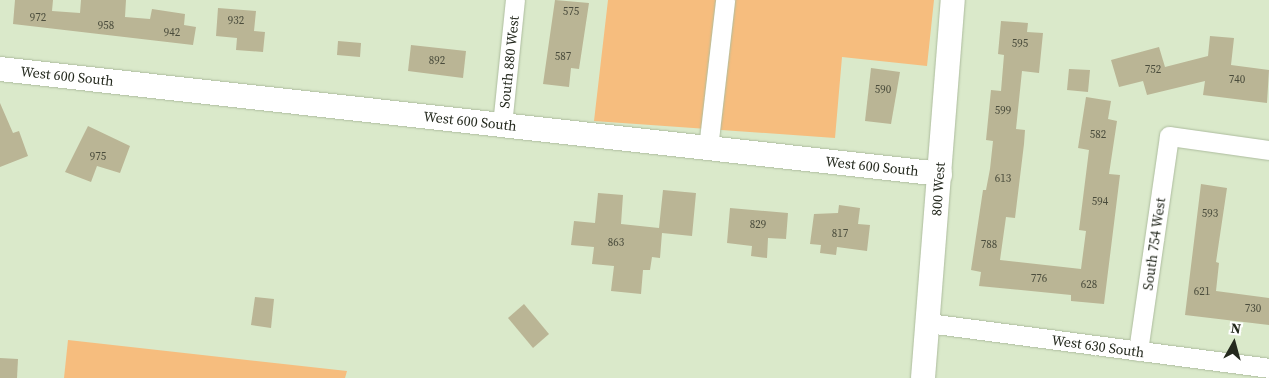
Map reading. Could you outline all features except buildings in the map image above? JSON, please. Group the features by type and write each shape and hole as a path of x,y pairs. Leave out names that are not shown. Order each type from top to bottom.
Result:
{"street":[{"name":"South 880 West","path":"502,125 515,0"},
{"path":"708,148 725,0"},
{"name":"800 West","path":"923,378 953,0"},
{"name":"West 600 South","path":"0,69 940,174"},
{"name":"South 754 West","path":"1138,351 1169,136 1269,150"},
{"name":"West 630 South","path":"928,322 1269,368"}],"shaded area":[{"path":"608,0 934,0 927,66 842,57 835,138 594,121"},
{"path":"68,340 347,371 345,378 64,378"}]}
